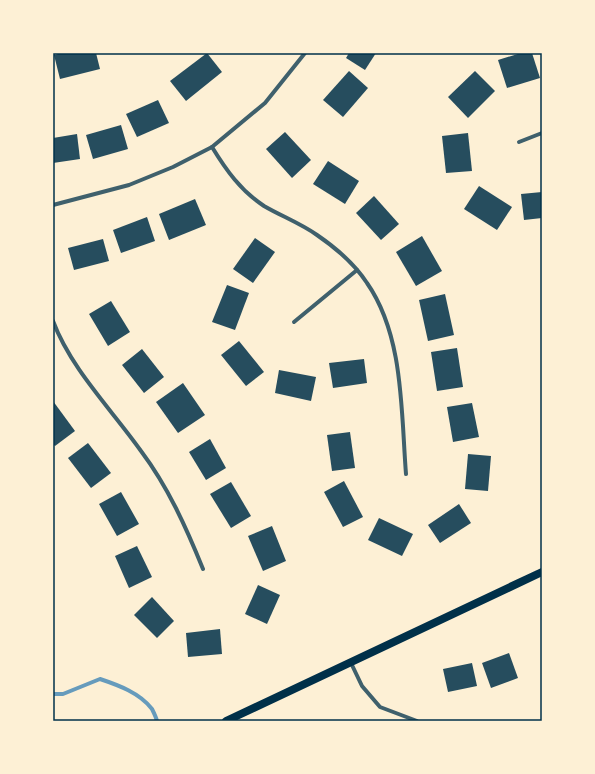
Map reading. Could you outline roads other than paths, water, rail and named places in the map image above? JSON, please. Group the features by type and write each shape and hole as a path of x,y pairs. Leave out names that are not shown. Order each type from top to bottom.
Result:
{"main road":[{"path":"226,721 542,572"}],"street":[{"path":"53,205 129,185 173,167 212,147 265,103 305,53"},
{"path":"520,142 542,133"},
{"path":"212,147 227,171 253,199 317,234 347,258 367,283 384,316 392,343 398,373 406,474"},
{"path":"294,322 357,270"},
{"path":"53,321 67,351 142,451 159,477 186,526 203,569"},
{"path":"350,662 362,686 380,707 417,721"}],"waterway":[{"path":"53,694 63,694 100,679 121,687 141,698 152,709 157,721"}]}
